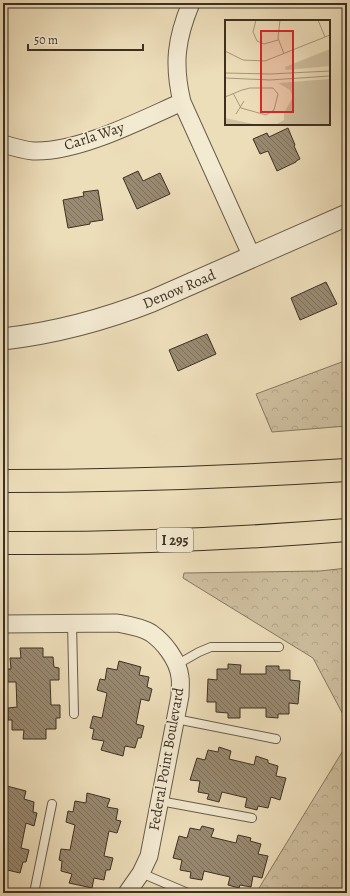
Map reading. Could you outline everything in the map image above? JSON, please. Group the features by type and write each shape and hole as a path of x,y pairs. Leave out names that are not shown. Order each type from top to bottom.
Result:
{"highway":[{"path":"3,480 90,480 260,476 347,470"},
{"name":"I 295","path":"3,543 98,543 347,530"}],"street":[{"path":"191,3 179,39 176,61 178,83 182,102 252,257"},
{"name":"Carla Way","path":"3,144 34,151 57,149 79,144 110,133 182,102"},
{"name":"Denow Road","path":"3,339 71,328 124,312 347,215"},
{"name":"Federal Point Boulevard","path":"3,624 117,623 132,625 150,633 163,644 173,657 180,675 180,696 176,719 149,856 141,873 127,893"}],"lane":[{"path":"72,623 74,714"},
{"path":"176,665 199,652 212,647 279,647"},
{"path":"176,719 276,739"},
{"path":"160,801 252,818"},
{"path":"34,893 52,804"},
{"path":"141,873 188,893"}],"green space":[{"path":"347,360 347,426 272,432 256,394"},
{"path":"347,568 347,722 313,658 183,578 184,573 320,571"},
{"path":"347,744 347,893 256,893"}],"building":[{"path":"288,128 300,159 277,171 268,151 260,154 253,139 267,133 269,137"},
{"path":"138,171 143,181 160,173 170,194 137,209 123,178"},
{"path":"98,190 103,220 68,228 63,200 84,196 83,192"},
{"path":"326,282 337,304 300,320 291,298"},
{"path":"207,334 216,354 178,371 169,350"},
{"path":"20,648 43,648 43,657 53,657 54,667 59,668 59,680 50,680 51,705 60,705 60,718 56,718 56,729 46,729 46,739 23,739 24,730 12,730 12,720 8,720 8,708 17,707 16,682 6,682 6,669 11,669 10,658 21,658"},
{"path":"119,661 141,667 139,675 149,677 147,687 152,689 149,701 141,699 136,724 144,726 141,738 138,738 135,748 125,746 123,756 101,750 104,741 92,739 94,729 90,728 93,716 102,718 107,693 97,690 100,679 105,680 107,668 117,670"},
{"path":"228,664 241,665 240,674 266,674 266,666 279,666 279,670 290,670 290,680 300,681 298,704 289,703 289,714 278,714 278,718 266,717 266,708 240,708 240,718 228,718 228,713 216,712 216,702 207,702 208,679 217,680 217,669 228,669"},
{"path":"219,747 231,751 229,759 254,765 256,756 268,760 268,763 278,766 276,776 286,778 280,800 271,797 268,808 258,806 257,810 245,807 247,798 222,792 219,802 207,799 209,794 198,792 200,781 190,780 197,758 205,760 208,750 218,752"},
{"path":"3,785 26,791 24,799 34,802 33,812 37,813 34,826 26,823 21,848 29,850 26,862 23,862 20,873 3,869"},
{"path":"87,793 110,799 107,807 118,809 116,820 121,821 117,833 109,831 104,856 113,858 110,870 106,870 104,880 94,878 92,888 69,883 72,874 61,871 62,861 59,860 61,849 70,850 75,825 66,822 68,811 73,812 75,801 86,803"},
{"path":"202,826 214,829 211,837 236,843 238,835 251,838 250,841 261,844 258,854 268,856 262,878 253,876 251,887 240,885 239,888 228,885 230,877 204,871 202,880 190,878 191,872 180,870 182,860 173,858 179,836 187,838 190,828 200,830"}]}
